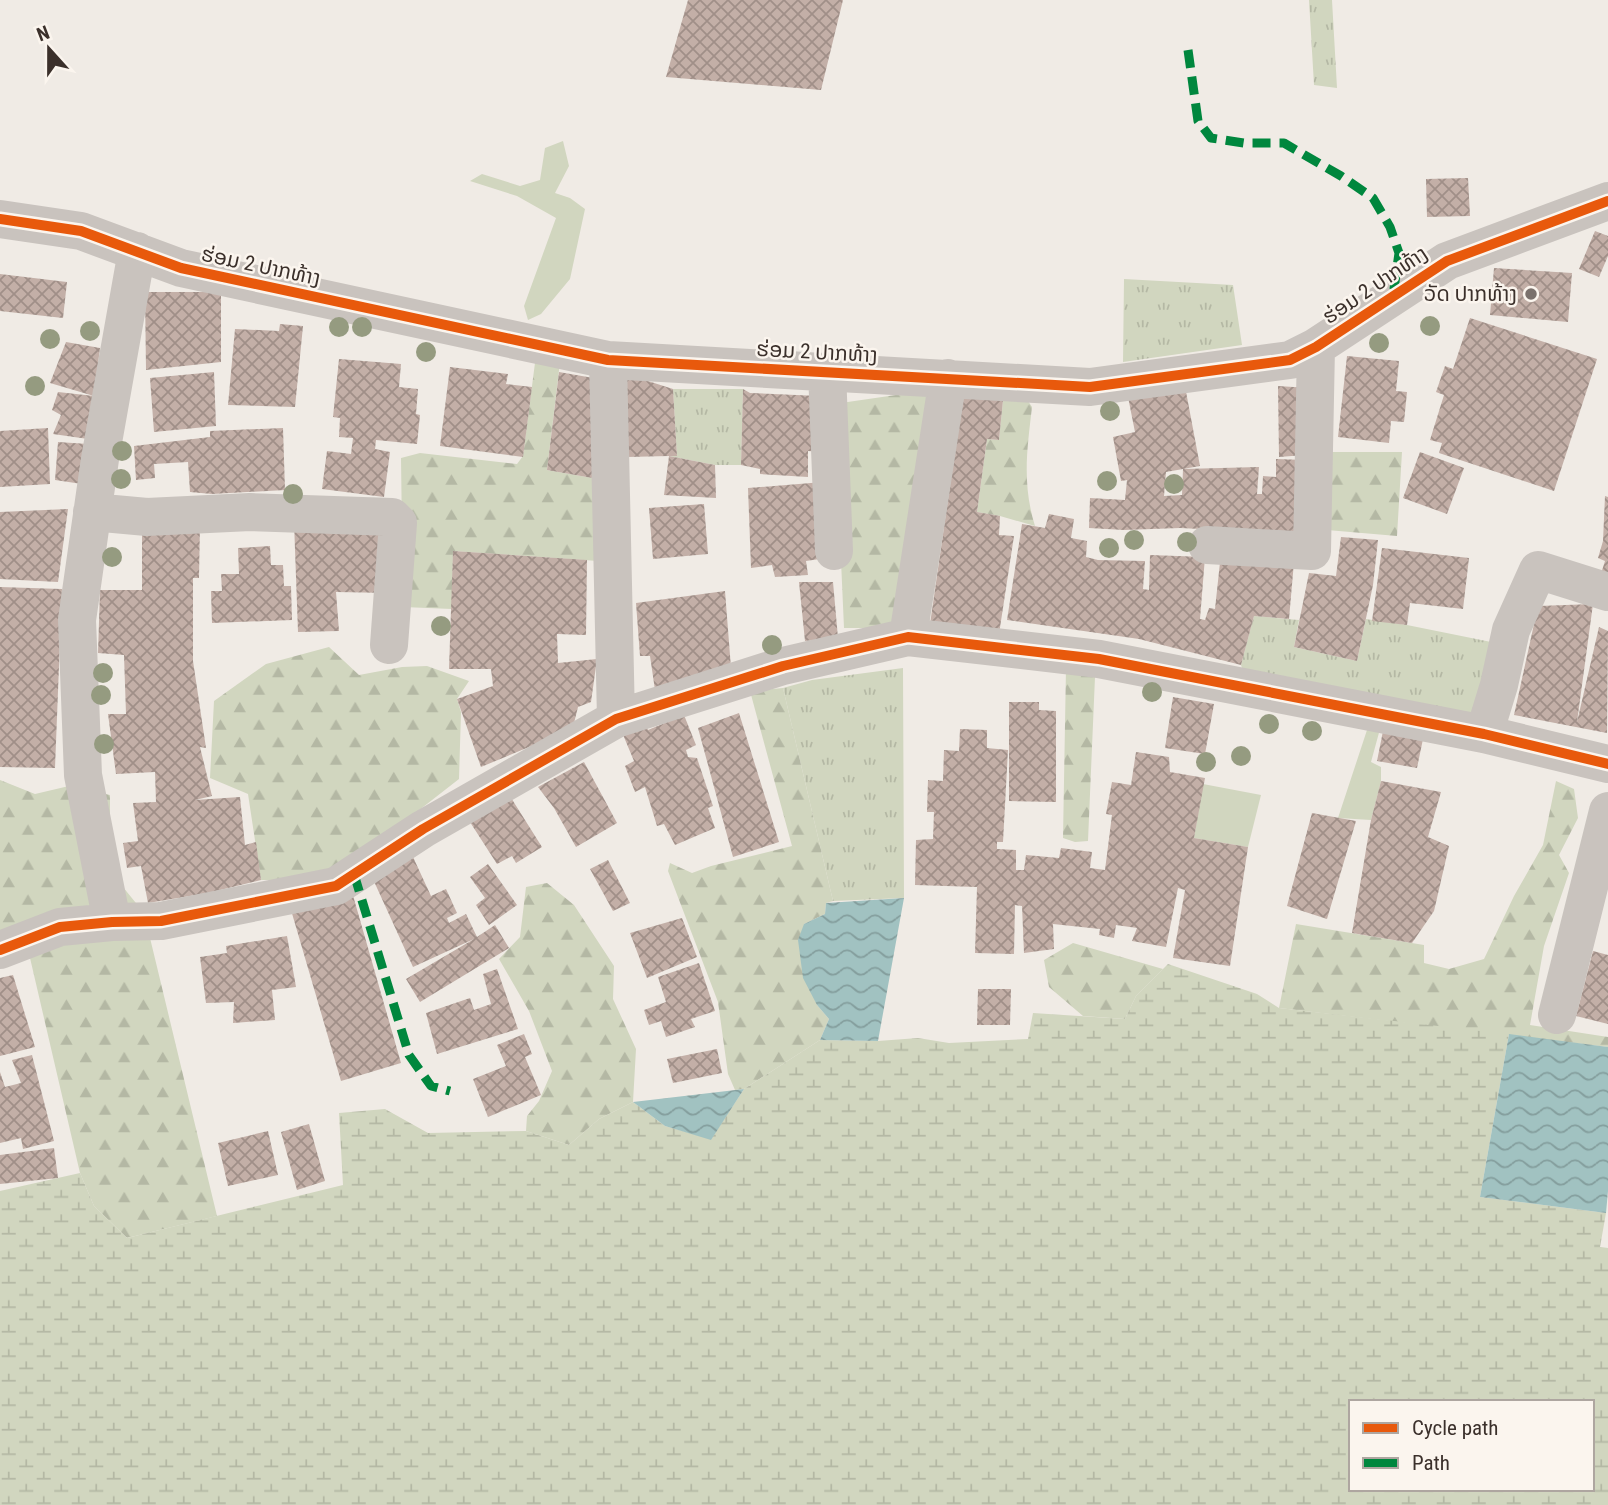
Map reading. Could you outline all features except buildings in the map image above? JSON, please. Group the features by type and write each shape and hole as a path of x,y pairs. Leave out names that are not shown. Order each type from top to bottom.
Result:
{"street":[{"name":"ຮ່ອມ 2 ປາກທ້າງ","path":"0,219 81,231 181,268 608,359 1090,387 1290,360 1316,347 1447,261 1608,201"},
{"path":"112,922 83,775 77,620 92,512 137,251"},
{"path":"1207,545 1312,551 1316,347"},
{"path":"608,359 616,719"},
{"path":"827,372 834,551"},
{"path":"908,637 948,378"},
{"path":"92,512 147,517 250,512 392,517 398,523 389,645"},
{"path":"1484,734 1499,685 1511,630 1538,570 1608,592"},
{"path":"0,950 60,927 161,921 336,886 423,829 616,719 783,666 908,637 1099,659 1484,734 1603,767"},
{"path":"1557,1015 1608,811"}],"green space":[{"path":"1309,0 1332,0 1337,88 1314,85"},
{"path":"563,141 569,166 555,193 570,198 585,209 570,279 541,314 528,320 524,306 556,218 517,196 470,181 482,174 520,186 540,180 545,148"},
{"path":"1124,279 1233,285 1242,345 1123,362"},
{"path":"536,355 560,362 547,470 598,479 598,561 453,551 452,609 403,607 401,458 420,453 517,464 523,456"},
{"path":"673,389 743,389 741,465 715,465 669,456 677,456"},
{"path":"937,389 897,628 844,628 834,404"},
{"path":"1024,395 1032,407 1027,481 1035,526 977,512 987,439 999,440 1003,400"},
{"path":"1331,452 1402,452 1397,536 1327,530"},
{"path":"1254,616 1299,620 1294,647 1357,661 1366,619 1501,644 1470,720 1244,674 1241,665"},
{"path":"329,647 359,675 402,667 427,666 469,681 457,699 461,712 459,779 409,818 331,870 278,880 261,880 248,794 210,778 214,701 266,664"},
{"path":"903,668 904,898 833,901 783,688 812,680"},
{"path":"1066,668 1095,677 1088,841 1075,842 1063,838"},
{"path":"783,688 833,901 826,903 825,914 804,924 817,1005 829,1019 820,1040 744,1089 735,1090 728,1074 718,1002 668,871 670,863 692,873 792,846 750,691"},
{"path":"1368,727 1380,729 1371,762 1381,767 1381,781 1371,820 1338,818"},
{"path":"0,780 35,794 69,786 110,795 110,871 144,913 217,1216 127,1238 94,1206 80,1173 27,945 0,965"},
{"path":"1556,781 1574,789 1578,818 1559,855 1569,873 1544,946 1530,1025 1608,1037 1608,1047 1279,1008 1296,924 1424,945 1424,963 1449,969 1484,959 1514,896 1543,845"},
{"path":"1203,784 1261,795 1248,847 1194,838"},
{"path":"547,883 574,905 614,966 613,999 636,1049 633,1102 599,1119 569,1145 526,1131 527,1116 539,1101 552,1071 529,1011 499,959 520,937 526,887"},
{"path":"1073,943 1163,969 1136,996 1125,1019 1083,1016 1049,987 1044,960"},
{"path":"1168,964 1257,994 1279,1008 1509,1034 1480,1197 1606,1213 1600,1247 1608,1248 1608,1505 0,1505 0,1191 80,1173 94,1206 127,1238 343,1185 339,1113 385,1109 428,1133 526,1131 569,1145 599,1119 633,1102 665,1126 711,1139 744,1089 820,1040 878,1041 918,1038 949,1043 1028,1039 1033,1013 1125,1019 1136,996"}],"water":[{"path":"904,898 878,1041 820,1040 829,1019 817,1005 803,978 798,940 804,924 825,914 826,903"},
{"path":"1509,1034 1608,1047 1606,1213 1480,1197"},
{"path":"744,1089 711,1140 665,1126 633,1102"}],"marked path":[{"path":"1188,50 1198,121 1211,138 1244,143 1284,143 1373,198 1390,227 1399,253 1393,296"},
{"path":"354,874 409,1055 431,1086 450,1091"}],"cycle path":[{"path":"0,219 81,231 181,268 608,360 1090,387 1290,360 1316,347 1447,261 1608,201"},
{"path":"0,950 60,927 161,921 336,886 423,829 616,719 783,666 908,637 1099,659 1484,734 1608,764"}],"place":[{"name":"ວັດ ປາກທ້າງ","path":"1531,294"}]}
